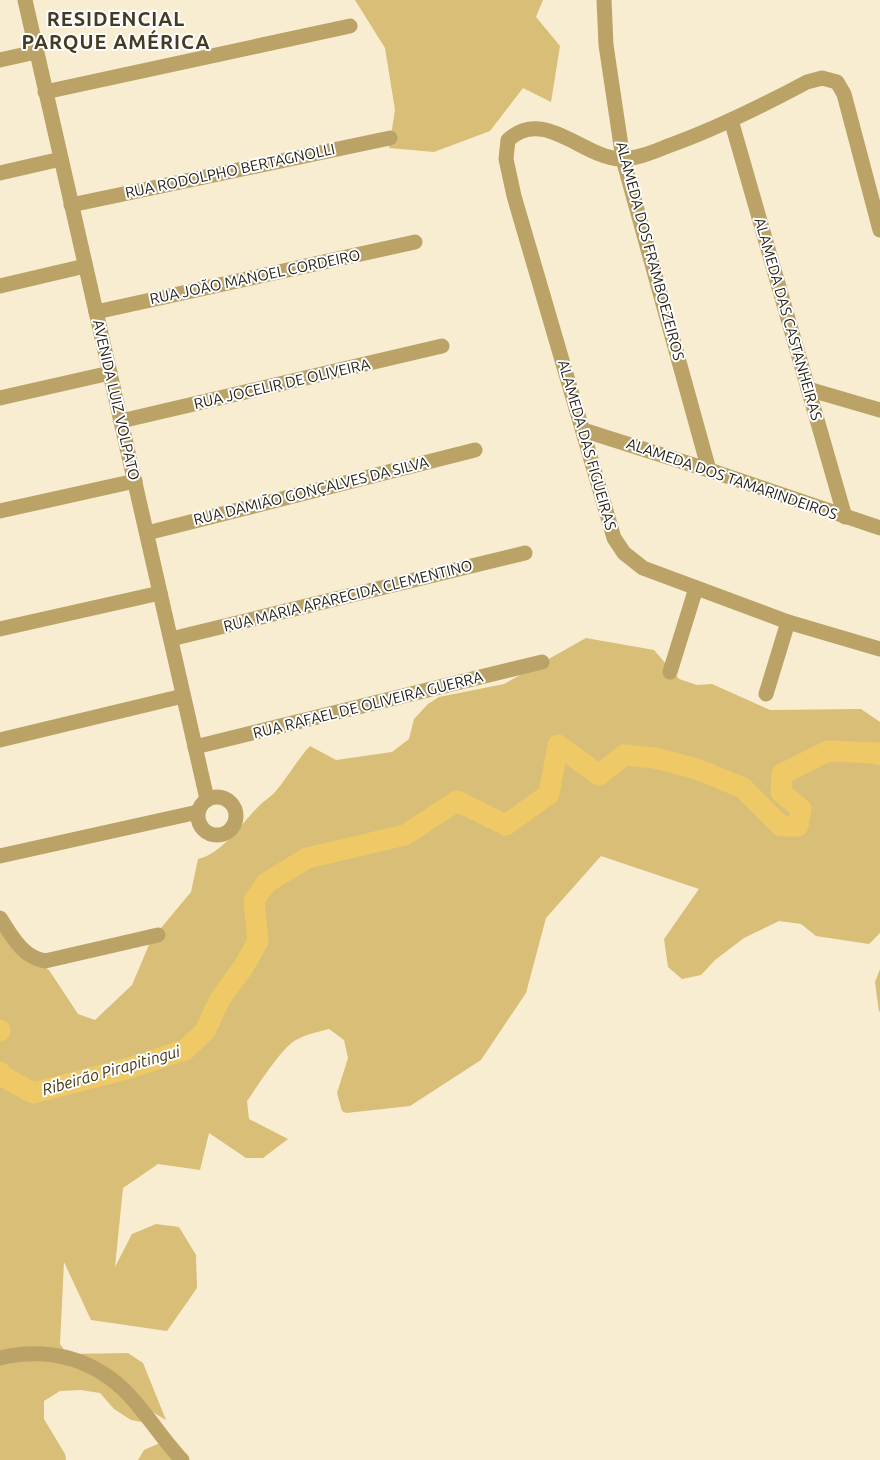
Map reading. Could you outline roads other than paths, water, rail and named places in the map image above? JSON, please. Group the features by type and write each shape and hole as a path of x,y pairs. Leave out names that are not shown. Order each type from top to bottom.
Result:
{"street":[{"name":"AVENIDA LUIZ VOLPATO","path":"24,0 207,799"},
{"name":"ALAMEDA DOS FRAMBOEZEIROS","path":"604,0 606,44 623,159 709,470"},
{"path":"45,92 350,26"},
{"path":"0,60 36,52"},
{"path":"623,159 637,158 699,135 807,82 822,78 837,82 844,94 880,230"},
{"name":"ALAMEDA DAS CASTANHEIRAS","path":"732,120 844,517"},
{"name":"ALAMEDA DAS FIGUEIRAS","path":"623,159 612,158 549,131 531,128 518,131 508,140 506,159 514,196 584,430 614,538 624,553 643,568 788,622 880,650"},
{"name":"RUA RODOLPHO BERTAGNOLLI","path":"71,205 390,138"},
{"path":"0,173 60,159"},
{"name":"RUA JOÃO MANOEL CORDEIRO","path":"96,312 415,242"},
{"path":"0,286 85,266"},
{"name":"RUA JOCELIR DE OLIVEIRA","path":"121,421 442,346"},
{"path":"0,398 110,373"},
{"path":"808,388 880,410"},
{"name":"ALAMEDA DOS TAMARINDEIROS","path":"584,430 880,528"},
{"name":"RUA DAMIÃO GONÇALVES DA SILVA","path":"147,533 475,450"},
{"path":"0,511 135,481"},
{"name":"RUA MARIA APARECIDA CLEMENTINO","path":"171,639 525,553"},
{"path":"670,672 696,588"},
{"path":"0,629 160,593"},
{"path":"766,694 788,622"},
{"name":"RUA RAFAEL DE OLIVEIRA GUERRA","path":"195,748 542,662"},
{"path":"0,740 184,696"},
{"path":"0,856 198,812 207,799 215,797 229,801 236,814 232,828 219,835 206,832 200,826 198,812"},
{"path":"0,918 23,951 34,959 45,961 158,935"},
{"path":"0,1358 15,1355 56,1354 90,1364 123,1390 182,1460"}],"waterway":[{"name":"Ribeirão Pirapitingui","path":"0,1072 2,1076 33,1093 126,1069 185,1050 205,1031 220,999 244,966 258,941 254,901 266,883 307,858 405,835 457,801 506,825 549,794 558,745 599,775 624,755 655,758 697,769 743,788 781,826 798,826 801,809 781,792 782,774 828,751 879,753 880,755"}],"district":[{"name":"RESIDENCIAL PARQUE AMÉRICA","path":"116,30"}]}
